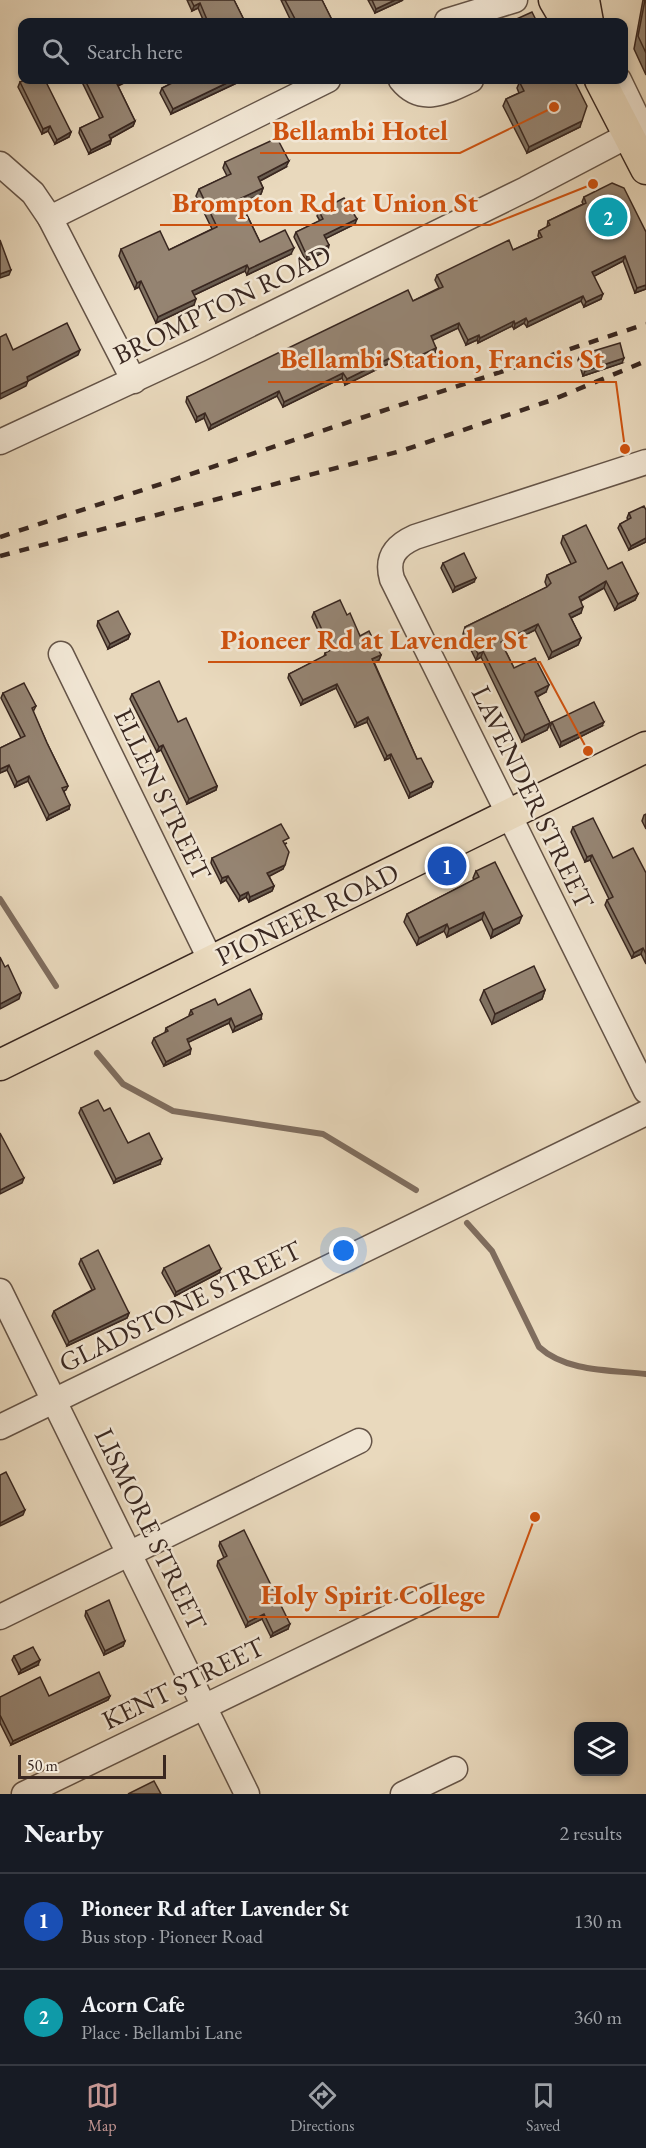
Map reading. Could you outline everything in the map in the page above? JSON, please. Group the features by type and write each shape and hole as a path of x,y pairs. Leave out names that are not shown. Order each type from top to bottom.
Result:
{"main road":[{"path":"554,0 565,18"},
{"path":"584,0 587,18"},
{"path":"609,85 638,135 646,169"},
{"name":"PIONEER ROAD","path":"0,1065 646,747"}],"street":[{"path":"453,18 482,0"},
{"path":"459,18 515,0"},
{"path":"50,218 320,84"},
{"path":"405,84 412,90 429,95 442,93 462,84"},
{"name":"BROMPTON ROAD","path":"0,442 134,381 638,135"},
{"path":"0,164 33,194 50,218 134,381"},
{"name":"LAVENDER STREET","path":"646,462 415,537 393,552 389,564 392,579 646,1091"},
{"name":"ELLEN STREET","path":"61,654 211,961"},
{"name":"GLADSTONE STREET","path":"0,1427 646,1113"},
{"name":"LISMORE STREET","path":"0,1291 247,1794"},
{"path":"0,1617 359,1441"},
{"name":"KENT STREET","path":"24,1794 433,1596"},
{"path":"403,1794 454,1769"}],"building":[{"path":"191,0 234,0 243,18 206,18 200,3 194,6"},
{"path":"285,0 322,0 331,18 294,18"},
{"path":"372,0 395,0 376,9"},
{"path":"646,0 646,53 638,36"},
{"path":"532,12 535,18 519,18"},
{"path":"21,84 47,84 71,132 57,140 50,126 43,129"},
{"path":"87,84 117,84 135,121 109,135 111,140 91,150 80,128 103,117"},
{"path":"170,84 225,84 173,109 162,88"},
{"path":"520,84 576,84 587,106 582,121 529,147 506,99 524,91"},
{"path":"277,138 289,161 258,177 263,188 239,199 260,242 285,230 294,248 249,269 247,265 192,291 196,299 158,317 141,281 137,283 121,249 160,231 169,250 217,227 199,189 231,174 225,162"},
{"path":"612,183 624,188 646,232 646,285 637,288 625,256 592,272 603,294 586,302 583,296 528,322 526,318 515,324 514,321 480,338 479,335 468,340 459,323 431,336 436,348 402,363 398,354 347,379 343,373 284,402 279,391 211,425 205,413 197,417 187,397 408,290 413,301 443,287 437,275 509,240 513,250 542,237 539,231 550,225 548,221 586,203 584,197"},
{"path":"344,198 357,219 324,235 329,245 307,256 296,232 323,219 319,211"},
{"path":"0,240 11,270 0,274"},
{"path":"67,323 80,350 27,377 28,381 0,394 0,337 6,334 13,350"},
{"path":"620,343 624,358 585,371 580,355"},
{"path":"644,506 646,538 631,546 620,524 631,518 629,513"},
{"path":"586,525 608,569 622,562 638,594 618,604 606,581 579,597 583,607 569,614 581,638 552,652 538,624 501,642 514,668 535,658 549,685 535,692 550,723 525,735 483,651 478,654 465,627 547,587 551,583 547,575 576,562 563,536"},
{"path":"464,553 476,578 455,587 443,563"},
{"path":"340,600 347,615 350,613 360,636 369,631 381,655 372,659 417,759 421,758 433,782 410,793 391,754 387,756 368,717 357,723 337,684 303,700 289,674 326,655 325,653 331,650 314,612"},
{"path":"118,611 130,634 110,644 98,621"},
{"path":"159,681 178,722 186,718 217,786 189,799 163,745 159,747 132,694"},
{"path":"24,683 36,706 32,708 68,786 62,788 70,805 49,815 29,776 17,782 9,765 0,769 0,748 25,736 3,693"},
{"path":"594,702 604,722 561,742 552,722"},
{"path":"593,818 613,858 633,848 646,873 646,954 643,948 634,953 607,900 613,897 592,855 587,857 573,827"},
{"path":"281,824 289,838 283,841 289,852 285,865 267,873 274,886 250,897 248,892 240,896 228,876 222,878 212,858"},
{"path":"495,862 522,916 493,930 484,912 449,929 447,924 419,938 407,914 479,877 476,871"},
{"path":"0,957 5,967 8,965 21,993 0,1004"},
{"path":"534,966 545,990 495,1014 484,990"},
{"path":"250,989 262,1014 235,1027 231,1018 187,1039 191,1049 166,1062 154,1038 168,1031 166,1028 193,1014 191,1010 215,999 218,1005"},
{"path":"98,1100 104,1111 110,1108 128,1143 149,1133 162,1159 116,1179 81,1108"},
{"path":"0,1133 24,1178 0,1190"},
{"path":"209,1245 221,1269 176,1292 164,1268"},
{"path":"98,1250 129,1313 69,1342 54,1311 95,1289 81,1259"},
{"path":"6,1472 25,1510 0,1523 0,1475"},
{"path":"244,1530 290,1624 273,1633 264,1614 248,1622 218,1561 227,1556 220,1542"},
{"path":"109,1600 125,1641 105,1651 86,1611"},
{"path":"33,1647 40,1660 21,1670 14,1656"},
{"path":"99,1672 110,1696 13,1741 0,1715 0,1697 40,1677 49,1696"},
{"path":"154,1781 161,1794 128,1794"}],"waterway":[{"path":"0,899 56,986"},
{"path":"97,1053 123,1084 173,1111 323,1134 416,1190"},
{"path":"467,1223 492,1251 539,1347 550,1355 575,1365 646,1374"}],"railway":[{"path":"0,537 646,324"},
{"path":"0,556 401,451 552,400 646,361"}],"place":[{"name":"Bellambi Hotel","path":"554,107"},
{"name":"Brompton Rd at Union St","path":"593,184"},
{"name":"Acorn Cafe","path":"608,217"},
{"name":"Bellambi Station, Francis St","path":"625,449"},
{"name":"Pioneer Rd at Lavender St","path":"588,751"},
{"name":"Pioneer Rd after Lavender St","path":"447,866"},
{"name":"Holy Spirit College","path":"535,1517"}]}
